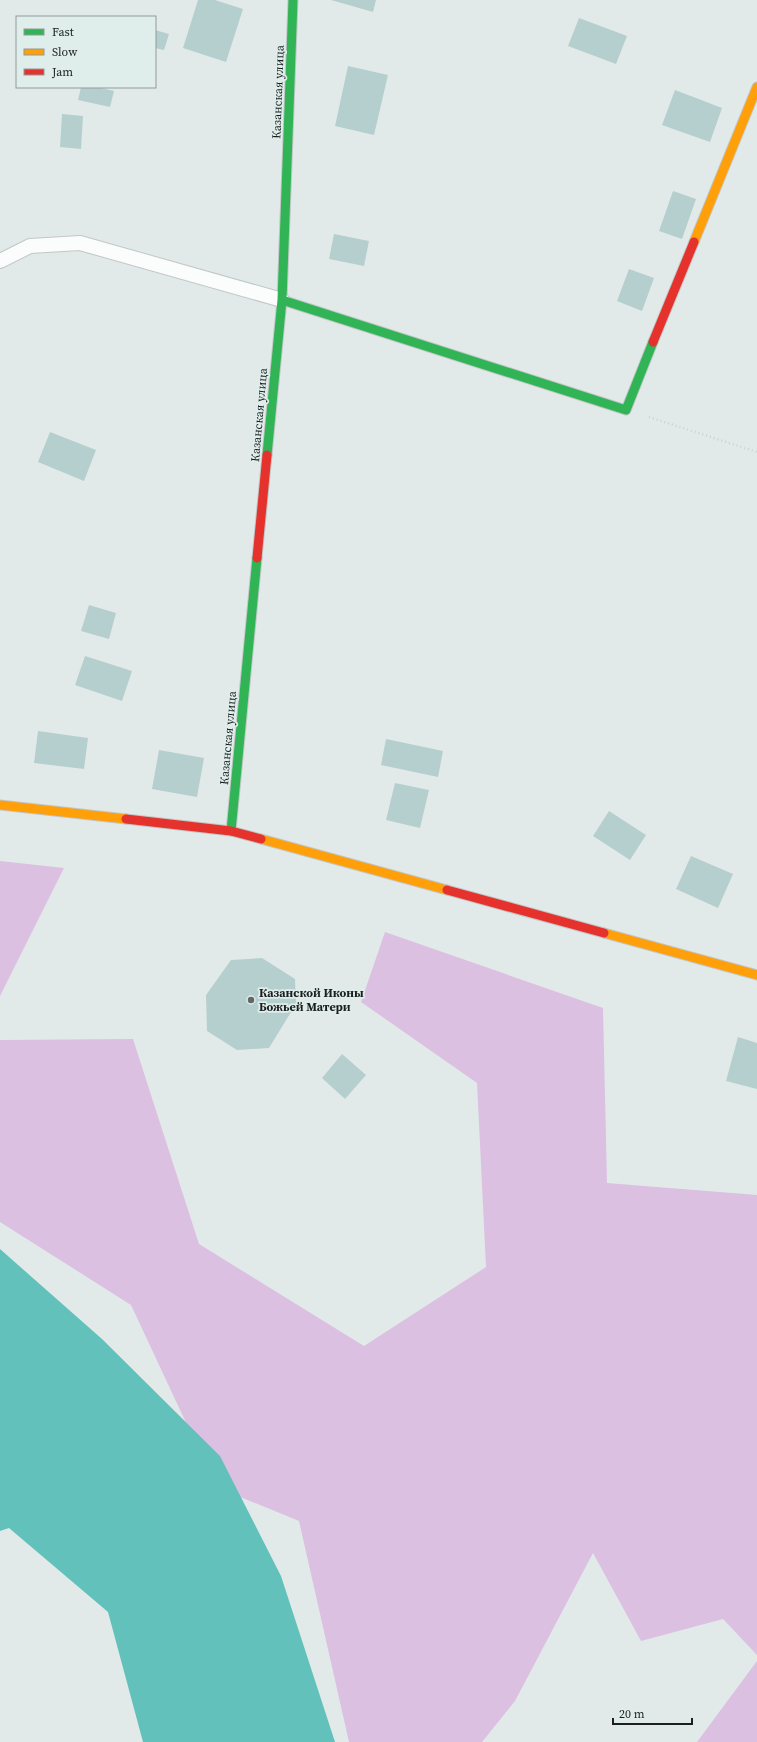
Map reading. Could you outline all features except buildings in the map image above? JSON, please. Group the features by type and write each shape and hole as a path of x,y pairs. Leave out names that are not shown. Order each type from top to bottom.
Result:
{"street":[{"name":"Казанская улица","path":"231,831 282,300 293,0"},
{"path":"282,300 626,410 757,87"},
{"path":"0,805 231,831 757,975"}],"lane":[{"path":"0,261 30,246 80,243 282,300"}],"path":[{"path":"626,410 757,452"}],"shaded area":[{"path":"0,861 64,868 0,996"},
{"path":"385,932 603,1008 607,1183 757,1195 757,1655 723,1619 641,1641 593,1553 515,1701 482,1742 349,1742 299,1521 216,1487 131,1305 0,1222 0,1040 133,1039 199,1244 364,1346 486,1267 477,1083 361,1002"},
{"path":"757,1661 757,1742 697,1742"}],"water":[{"path":"0,1249 102,1339 220,1456 281,1576 335,1742 143,1742 108,1612 9,1528 0,1531"}],"traffic: fast":[{"path":"267,455 282,300 293,0"},
{"path":"282,300 626,410 653,342"},
{"path":"231,831 257,558"}],"traffic: slow":[{"path":"694,242 757,87"},
{"path":"0,805 126,819"},
{"path":"261,839 447,890"},
{"path":"604,933 757,975"}],"traffic: jam":[{"path":"653,342 694,242"},
{"path":"257,558 267,455"},
{"path":"126,819 231,831 261,839"},
{"path":"447,890 604,933"}],"place":[{"name":"Казанской Иконы Божьей Матери","path":"251,1000"}]}
